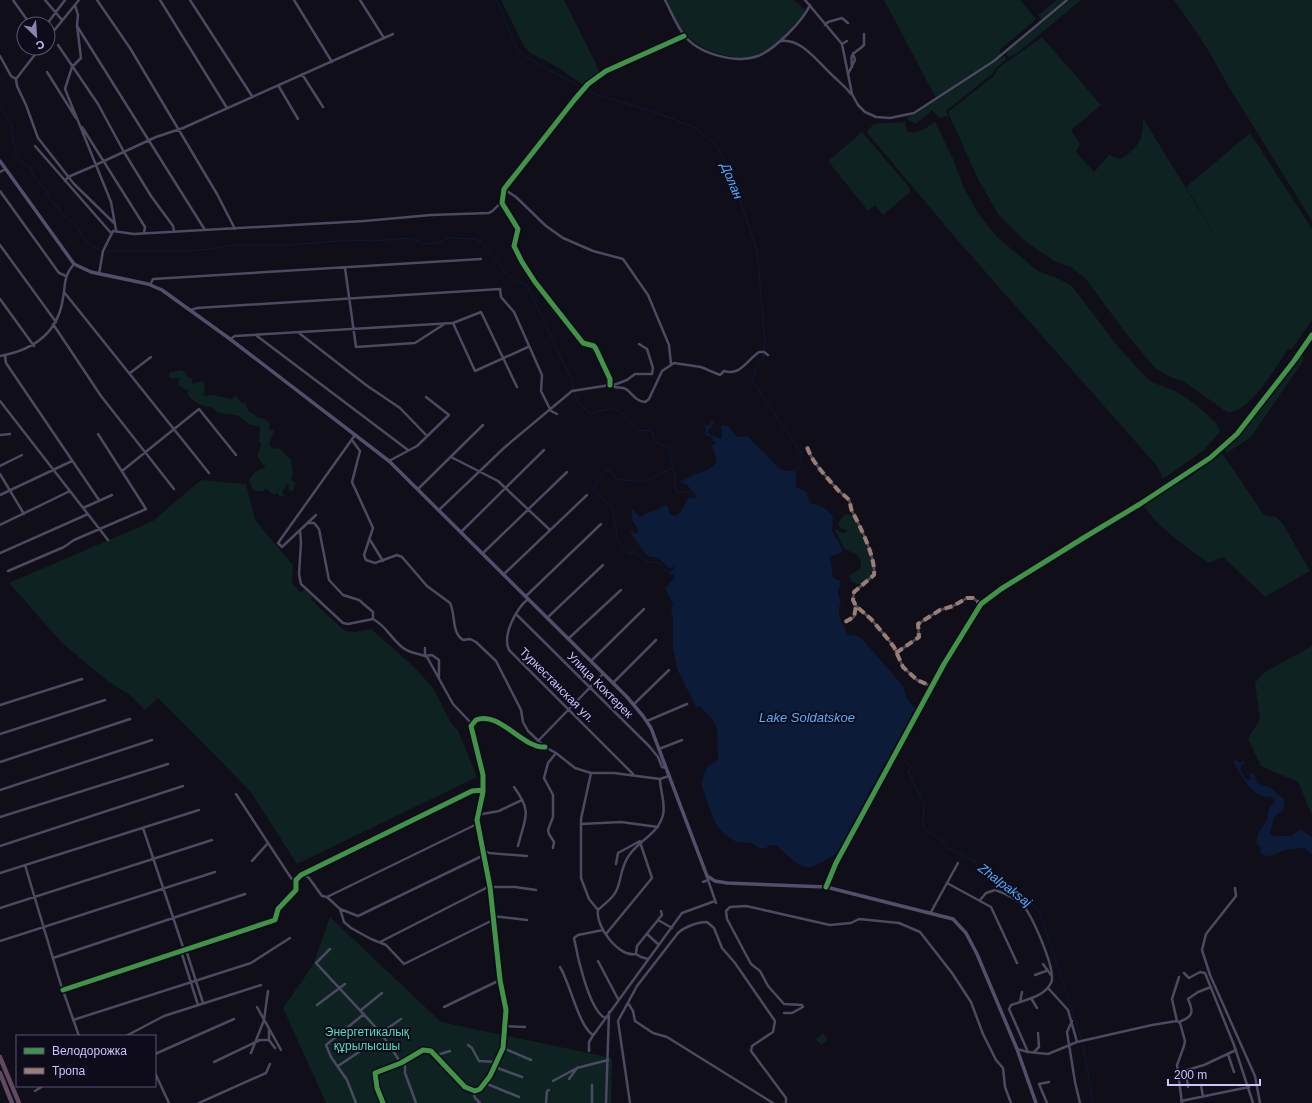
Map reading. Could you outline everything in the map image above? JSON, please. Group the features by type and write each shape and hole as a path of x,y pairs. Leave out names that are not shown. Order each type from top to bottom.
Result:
{"highway":[{"path":"0,1057 19,1103"},
{"path":"0,1073 12,1103"}],"main road":[{"path":"0,161 74,264 85,270 150,285 162,290 230,339 356,435 389,461 418,489 568,640 634,704 647,721 659,749 708,878 727,883 826,887 870,899 931,912 953,919 966,933 977,954 1017,1049 1036,1103"}],"street":[{"path":"13,0 24,16"},
{"path":"45,0 62,20"},
{"path":"53,16 65,0"},
{"path":"56,28 79,0"},
{"path":"97,0 130,48 217,194 235,228"},
{"path":"160,0 227,108"},
{"path":"190,0 252,96"},
{"path":"294,0 332,62"},
{"path":"360,0 384,38"},
{"path":"665,0 684,36 705,51 739,58 756,57 780,41 805,15 810,5"},
{"path":"805,0 842,44 852,94"},
{"path":"780,41 789,40 814,57 852,94 865,112 876,117 890,118 914,113 994,61 1067,0"},
{"path":"75,5 78,15 77,25 81,58 79,62 72,66 65,89 111,202 116,230"},
{"path":"825,25 828,22 842,18 848,23"},
{"path":"77,25 206,230"},
{"path":"65,181 68,177 149,141 178,130 393,34"},
{"path":"788,34 789,40"},
{"path":"848,74 856,59 853,53 864,45 864,34"},
{"path":"99,274 103,251 111,232 116,230 134,234 380,220 431,215 489,213 494,211 502,203 504,189 552,126 588,84 606,71 684,36"},
{"path":"842,44 847,41"},
{"path":"58,45 98,104 124,152 151,196 173,226 174,231"},
{"path":"0,56 11,76 16,79"},
{"path":"34,56 16,79 17,86 26,105 38,138 68,177 93,205 114,223"},
{"path":"47,72 145,227 144,233"},
{"path":"302,74 323,107"},
{"path":"278,85 298,119"},
{"path":"35,146 111,232"},
{"path":"0,172 6,169"},
{"path":"504,189 516,196 546,226 563,238 597,252 623,259 648,295 669,345 671,364"},
{"path":"0,191 60,273 66,276"},
{"path":"502,203 518,229 514,246 527,270 583,343 596,348 610,378 611,386"},
{"path":"0,245 54,323 101,396 174,489"},
{"path":"150,285 153,279 482,259"},
{"path":"0,356 25,350 34,346 54,323 62,306 66,276 74,264"},
{"path":"345,268 356,347 415,343 446,324"},
{"path":"191,310 197,308 500,289 501,297 514,312 528,347 542,375 541,391 550,409 557,414"},
{"path":"64,292 208,472"},
{"path":"0,299 34,346"},
{"path":"230,339 235,336 446,324 453,323 481,312 517,387"},
{"path":"453,323 475,371 528,347"},
{"path":"299,333 366,385 400,408 427,436"},
{"path":"256,335 408,450"},
{"path":"826,887 836,863 933,687 944,664 981,604 1039,565 1140,504 1210,458 1237,434 1294,361 1312,335"},
{"path":"439,510 480,471 550,409 573,391 611,386 627,380 635,374 652,374 653,368 647,349 639,344"},
{"path":"611,386 625,389 638,401 645,402 651,395 662,371 671,364 674,363 701,367 720,375 724,371 730,373 742,368 759,352 764,352 768,355"},
{"path":"5,355 6,363 99,500"},
{"path":"130,373 151,357"},
{"path":"389,461 408,450 427,436 449,414 426,397"},
{"path":"0,401 108,540"},
{"path":"122,471 199,409 236,455"},
{"path":"418,489 483,426"},
{"path":"0,435 10,434"},
{"path":"8,571 146,509 98,434"},
{"path":"316,515 282,547 278,543 356,435"},
{"path":"352,440 360,451 352,482 373,526 370,540 364,555 366,560 371,564 397,555 402,557 427,586 450,603 459,638 462,640 470,639 476,642 496,661 521,710 526,730 545,747 556,753 576,768 591,773 633,774 660,779 669,776"},
{"path":"807,447 812,460 838,490 850,500 852,511 856,516 871,553 875,568 874,575 854,592 853,600 856,606 879,628 894,647 903,667 917,680 933,687"},
{"path":"461,532 544,450"},
{"path":"0,466 22,455"},
{"path":"451,457 498,481 550,530"},
{"path":"0,495 72,461"},
{"path":"482,554 566,472"},
{"path":"0,474 24,514"},
{"path":"0,525 70,491"},
{"path":"83,508 112,495"},
{"path":"503,575 587,495"},
{"path":"0,553 88,514"},
{"path":"308,523 314,523 319,529 329,580 343,595 356,598 368,607 373,612 373,619"},
{"name":"Туркестанская ул.","path":"601,524 526,598 516,614 507,635 509,650 633,774"},
{"path":"300,530 302,544 300,574 301,584 343,622 348,624 373,619 381,625 404,649 411,653 425,656 430,655 438,658 438,678"},
{"path":"370,540 383,561"},
{"path":"547,618 603,564"},
{"path":"568,640 621,590"},
{"path":"896,653 919,637 918,624 936,612 967,598 973,598 981,604"},
{"path":"845,622 854,617 856,606"},
{"path":"591,662 644,609"},
{"name":"Улица Коктерек","path":"516,614 649,746 658,756 662,767 666,768"},
{"path":"612,683 656,640"},
{"path":"425,648 425,656"},
{"path":"425,656 431,661 438,678 453,704 472,724 471,727 483,775 483,790 477,815 490,887 500,980 506,1010 503,1048 495,1067 485,1082 480,1089 473,1091"},
{"path":"634,704 669,670"},
{"path":"538,741 603,674"},
{"path":"0,705 82,679"},
{"path":"0,734 105,700"},
{"path":"647,721 687,704"},
{"path":"472,724 479,719 488,718 526,740 541,747 545,747"},
{"path":"0,762 130,719"},
{"path":"0,790 152,740"},
{"path":"659,749 682,740"},
{"path":"553,848 554,842 548,830 553,817 553,795 544,778 548,763 556,753"},
{"path":"0,818 168,764"},
{"path":"591,773 581,824 581,882 589,899 598,910 598,922 606,934 624,953 630,955 636,954 641,958 648,959"},
{"path":"616,864 618,853 653,834 658,827 664,810 660,779"},
{"path":"0,846 183,786"},
{"path":"514,787 526,806 526,816 521,829 518,846"},
{"path":"63,990 276,920 278,910 296,890 296,882 302,874 472,791 483,790"},
{"path":"236,794 291,878 296,882"},
{"path":"477,815 499,811 522,800"},
{"path":"0,874 199,810"},
{"path":"581,824 621,822 658,827"},
{"path":"327,897 478,824"},
{"path":"143,828 203,1003"},
{"path":"0,908 212,840"},
{"path":"598,910 615,894 625,861 641,841"},
{"path":"606,934 652,878 641,841"},
{"path":"252,861 268,844"},
{"path":"483,848 488,853 527,856"},
{"path":"302,874 307,876 322,896 327,897 340,909 358,916 484,855"},
{"path":"931,912 958,863"},
{"path":"25,865 63,990 79,1035"},
{"path":"0,942 215,872"},
{"path":"589,1051 589,1042 609,1011 685,911 716,902 708,878 703,882"},
{"path":"947,883 980,900 992,909 1017,963"},
{"path":"380,942 490,887 515,887 536,890"},
{"path":"1235,888 1236,896 1206,934 1202,947 1210,974 1255,1076 1260,1103"},
{"path":"980,900 986,892 995,890 1022,905 1036,926 1050,964 1052,982 1048,988 1041,994 1012,1005 1009,1010 1028,1052"},
{"path":"53,958 245,894"},
{"path":"784,1013 799,1010 803,1007 802,1005 784,1004 768,986 760,971 751,964 727,920 726,911 730,907 746,906 830,925 851,923 859,918 899,923 912,927 923,934 948,967 971,1002 983,1034 996,1060 1003,1068 1005,1087 1011,1103"},
{"path":"340,909 344,922 370,940 380,942 390,947 404,964 493,920"},
{"path":"636,954 637,946 662,915 661,911"},
{"path":"492,916 527,920"},
{"path":"658,920 672,928"},
{"path":"630,1103 618,1027 621,1013 637,986 678,933 683,929 707,922 714,928 722,948 739,969 775,1021 773,1032 752,1046 751,1051 786,1098 786,1103"},
{"path":"603,930 576,936 574,938 580,971 597,1011 605,1018"},
{"path":"647,933 659,945"},
{"path":"74,1020 250,964 290,938"},
{"path":"330,949 316,963 381,1033 401,1063"},
{"path":"184,950 191,983 198,1005"},
{"path":"598,961 618,999"},
{"path":"1043,964 1052,976"},
{"path":"560,967 586,1028 593,1035"},
{"path":"1035,975 1047,971"},
{"path":"1184,973 1189,978 1204,972 1236,1050 1253,1103"},
{"path":"1180,977 1172,999 1185,1044 1177,1062 1181,1102 1249,1087"},
{"path":"444,1006 500,980"},
{"path":"317,1005 345,984"},
{"path":"128,1035 157,1018 261,985"},
{"path":"1017,1049 1028,1052 1048,1054 1077,1042 1144,1027 1178,1022 1187,1019 1192,1014 1188,999 1198,992 1211,987"},
{"path":"1048,988 1065,1006 1072,1021 1077,1042"},
{"path":"251,1053 253,1043 264,1020 268,991"},
{"path":"1020,1002 1022,992"},
{"path":"361,1010 382,993"},
{"path":"1031,998 1037,1008"},
{"path":"628,1003 633,1011 635,1021 653,1033 667,1037 773,1103"},
{"path":"257,1007 281,1050"},
{"path":"606,1103 609,1011"},
{"path":"356,1103 347,1080 331,1057 326,1045 348,1025 364,1014"},
{"path":"156,1054 234,1018"},
{"path":"381,1033 401,1019"},
{"path":"1072,1021 1067,1030 1080,1103"},
{"path":"504,1026 525,1027"},
{"path":"269,1030 269,1040 275,1048"},
{"path":"1033,1052 1039,1047 1038,1033"},
{"path":"214,1062 265,1038 269,1040"},
{"path":"1234,1045 1238,1039"},
{"path":"468,1045 472,1048 479,1061 497,1062"},
{"path":"503,1048 531,1060"},
{"path":"383,1103 377,1088 375,1073 401,1063 425,1050 431,1051 436,1055 460,1082 473,1091 475,1098 480,1103"},
{"path":"1177,1073 1198,1067 1236,1050"},
{"path":"436,1055 450,1051"},
{"path":"338,1066 359,1052"},
{"path":"1228,1054 1234,1072"},
{"path":"553,1081 576,1069 608,1060"},
{"path":"405,1061 405,1073 416,1103"},
{"path":"1197,1062 1198,1067"},
{"path":"201,1103 266,1073 270,1064"},
{"path":"495,1067 522,1077"},
{"path":"569,1079 576,1069"},
{"path":"1186,1071 1188,1087"},
{"path":"156,1074 169,1103"},
{"path":"485,1082 496,1089 519,1097"},
{"path":"1047,1103 1039,1084 1048,1082"},
{"path":"592,1085 592,1103"},
{"path":"1201,1085 1203,1097"},
{"path":"34,1091 40,1087"},
{"path":"546,1103 547,1091 550,1090"}],"green space":[{"path":"501,0 564,0 600,72 585,86 559,68 529,52 524,46"},
{"path":"667,0 794,0 805,10 807,9 773,46 760,54 742,58 732,57 711,51 693,41 680,27"},
{"path":"884,0 1020,0 1036,19 999,51 1001,54 993,61 936,98"},
{"path":"1057,0 1065,0 1042,19 1038,15"},
{"path":"1070,0 1081,0 1016,54 1010,57 1007,56 1007,52"},
{"path":"1174,0 1312,0 1312,221 1227,84 1207,48"},
{"path":"1042,37 1101,105 1071,130 1080,144 1076,152 1094,172 1109,155 1120,159 1135,147 1141,137 1143,118 1223,249 1186,187 1250,133 1312,229 1312,320 1291,350 1288,349 1253,398 1244,406 1235,411 1227,412 1183,381 1172,378 1155,368 1128,336 1085,278 1071,267 1054,261 1026,242 998,214 978,179 948,112 994,76 997,69"},
{"path":"1004,56 1007,59 996,68 992,74 946,111 948,116 940,118 932,110 916,124 908,120 907,117 917,113"},
{"path":"905,122 907,131 915,132 922,130 935,122 954,161 964,188 978,213 997,237 1038,271 1072,286 1119,348 1145,376 1152,382 1175,391 1194,403 1216,423 1220,432 1204,450 1163,479 1157,466 959,242 868,134 868,130 874,124"},
{"path":"862,132 910,188 909,193 883,215 875,205 868,211 828,161"},
{"path":"1303,353 1303,361 1251,437 1227,453 1224,449 1246,427 1266,403"},
{"path":"180,370 185,372 188,378 191,377 193,384 202,381 205,383 204,394 206,396 211,395 231,399 235,396 239,398 239,401 246,404 248,411 256,417 265,419 270,424 269,429 274,431 269,445 274,449 279,448 291,460 293,475 290,479 295,482 294,490 290,491 288,488 289,484 287,484 282,492 284,495 280,497 277,493 274,495 265,488 264,491 256,491 251,487 249,480 251,476 266,466 262,464 257,456 261,445 259,440 260,427 249,424 238,416 218,412 212,407 201,405 191,399 187,393 189,391 178,385 180,378 169,378 169,373"},
{"path":"1222,453 1264,515 1276,517 1283,524 1310,571 1265,597 1223,557 1209,563 1182,544 1149,514 1143,505 1191,476"},
{"path":"201,480 246,484 255,520 293,565 292,583 300,592 305,590 312,597 311,600 345,631 355,632 371,629 413,666 434,689 451,723 458,730 477,777 297,864 250,791 158,698 145,710 130,695 110,683 62,643 9,583 153,521"},
{"path":"845,514 855,516 861,534 873,560 873,575 860,585 851,581 849,576 861,568 860,559 856,554 844,548 835,530 843,533 849,531 840,528 838,523"},
{"path":"1312,646 1312,815 1298,782 1261,766 1248,739 1260,719 1255,683 1263,673"},
{"name":"Энергетикалық құрылысшы","path":"330,917 441,1022 612,1058 611,1103 326,1103 283,1008 313,965"},
{"path":"823,1033 828,1040 821,1045 815,1039"}],"water":[{"name":"Lake Soldatskoe","path":"713,420 713,425 707,433 722,439 721,425 728,426 738,437 748,436 780,469 788,471 794,470 796,473 796,487 807,492 811,503 826,509 833,516 832,531 843,550 839,554 830,556 833,578 841,581 838,593 841,602 839,607 839,615 842,623 848,635 858,636 863,640 903,686 907,699 915,708 852,824 844,843 835,854 811,867 804,867 797,863 776,846 771,845 766,848 759,848 751,843 736,842 722,832 715,823 702,787 702,779 708,766 718,760 717,728 713,720 700,706 696,707 677,669 673,647 673,617 671,611 673,603 665,588 674,578 674,575 668,573 675,568 674,565 673,568 669,568 658,558 647,556 630,531 637,534 638,529 632,520 632,509 640,517 665,505 668,507 670,517 670,514 675,516 680,513 689,497 693,499 697,497 688,486 679,481 683,481 694,474 708,470 717,462 712,446 716,442 713,441 712,437 707,436 705,433 706,429 703,424 708,426"},
{"path":"1236,760 1240,763 1243,761 1246,765 1242,764 1240,770 1247,780 1251,780 1250,775 1253,772 1257,783 1271,788 1284,799 1284,810 1274,817 1270,834 1274,836 1291,836 1299,830 1302,830 1312,837 1312,855 1305,848 1286,850 1270,856 1260,853 1261,849 1256,843 1258,833 1267,820 1269,809 1275,800 1272,797 1259,795 1252,789 1233,762"}],"waterway":[{"name":"Долан","path":"497,0 517,50 531,60 592,93 660,114 696,128 717,146 732,176 757,250 765,341 764,357 755,369 753,382 802,454 801,464 795,471"},
{"path":"0,107 11,124 16,155 20,161 30,167 34,176 46,190 54,205 58,206 60,212 74,224 89,244 99,250"},
{"path":"106,251 189,251 233,245 291,245 348,240 374,241 411,238 423,244 438,243 449,238 475,239 481,242 505,272 518,283 525,284 528,287 572,381 573,389"},
{"path":"574,392 578,403 591,414 614,409 622,413 638,431 652,430 655,440 667,447 671,452 670,460 674,471 675,487 677,492 688,492 695,498"},
{"path":"668,573 659,563 647,562 634,552 628,552 618,541 613,512 610,505 594,491 594,485 605,471 610,471 617,479 643,482 673,468"},
{"name":"Zhalpaksaj","path":"905,761 911,766 911,769 908,771 924,803 923,828 943,841 947,848 975,860 977,867 1039,910 1081,1038"},
{"name":"Zhalpaksaj","path":"1083,1044 1093,1103"}],"marked path":[{"path":"807,447 820,470 849,500 851,510 863,533 873,560 874,575 854,592 853,600 856,606 871,619 894,647 903,667 917,680 933,687"},
{"path":"896,653 919,637 918,624 940,610 953,606 967,598 973,598 981,604"},
{"path":"845,622 854,617 856,606"}],"cycle path":[{"path":"610,385 610,379 594,346 583,343 535,282 522,262 514,246 518,229 502,203 504,189 588,84 606,71 684,36"},
{"path":"826,887 836,863 944,664 981,604 1001,589 1140,504 1210,458 1237,434 1294,361 1312,335"},
{"path":"383,1103 377,1088 375,1073 401,1063 423,1050 431,1051 465,1087 475,1091 480,1089 490,1076 503,1048 506,1010 500,980 490,887 477,820 483,792 483,775 471,726 476,720 485,718 493,720 528,742 537,746 545,747"},
{"path":"63,990 275,920 278,909 296,890 296,880 301,875 472,791 483,790"}]}
